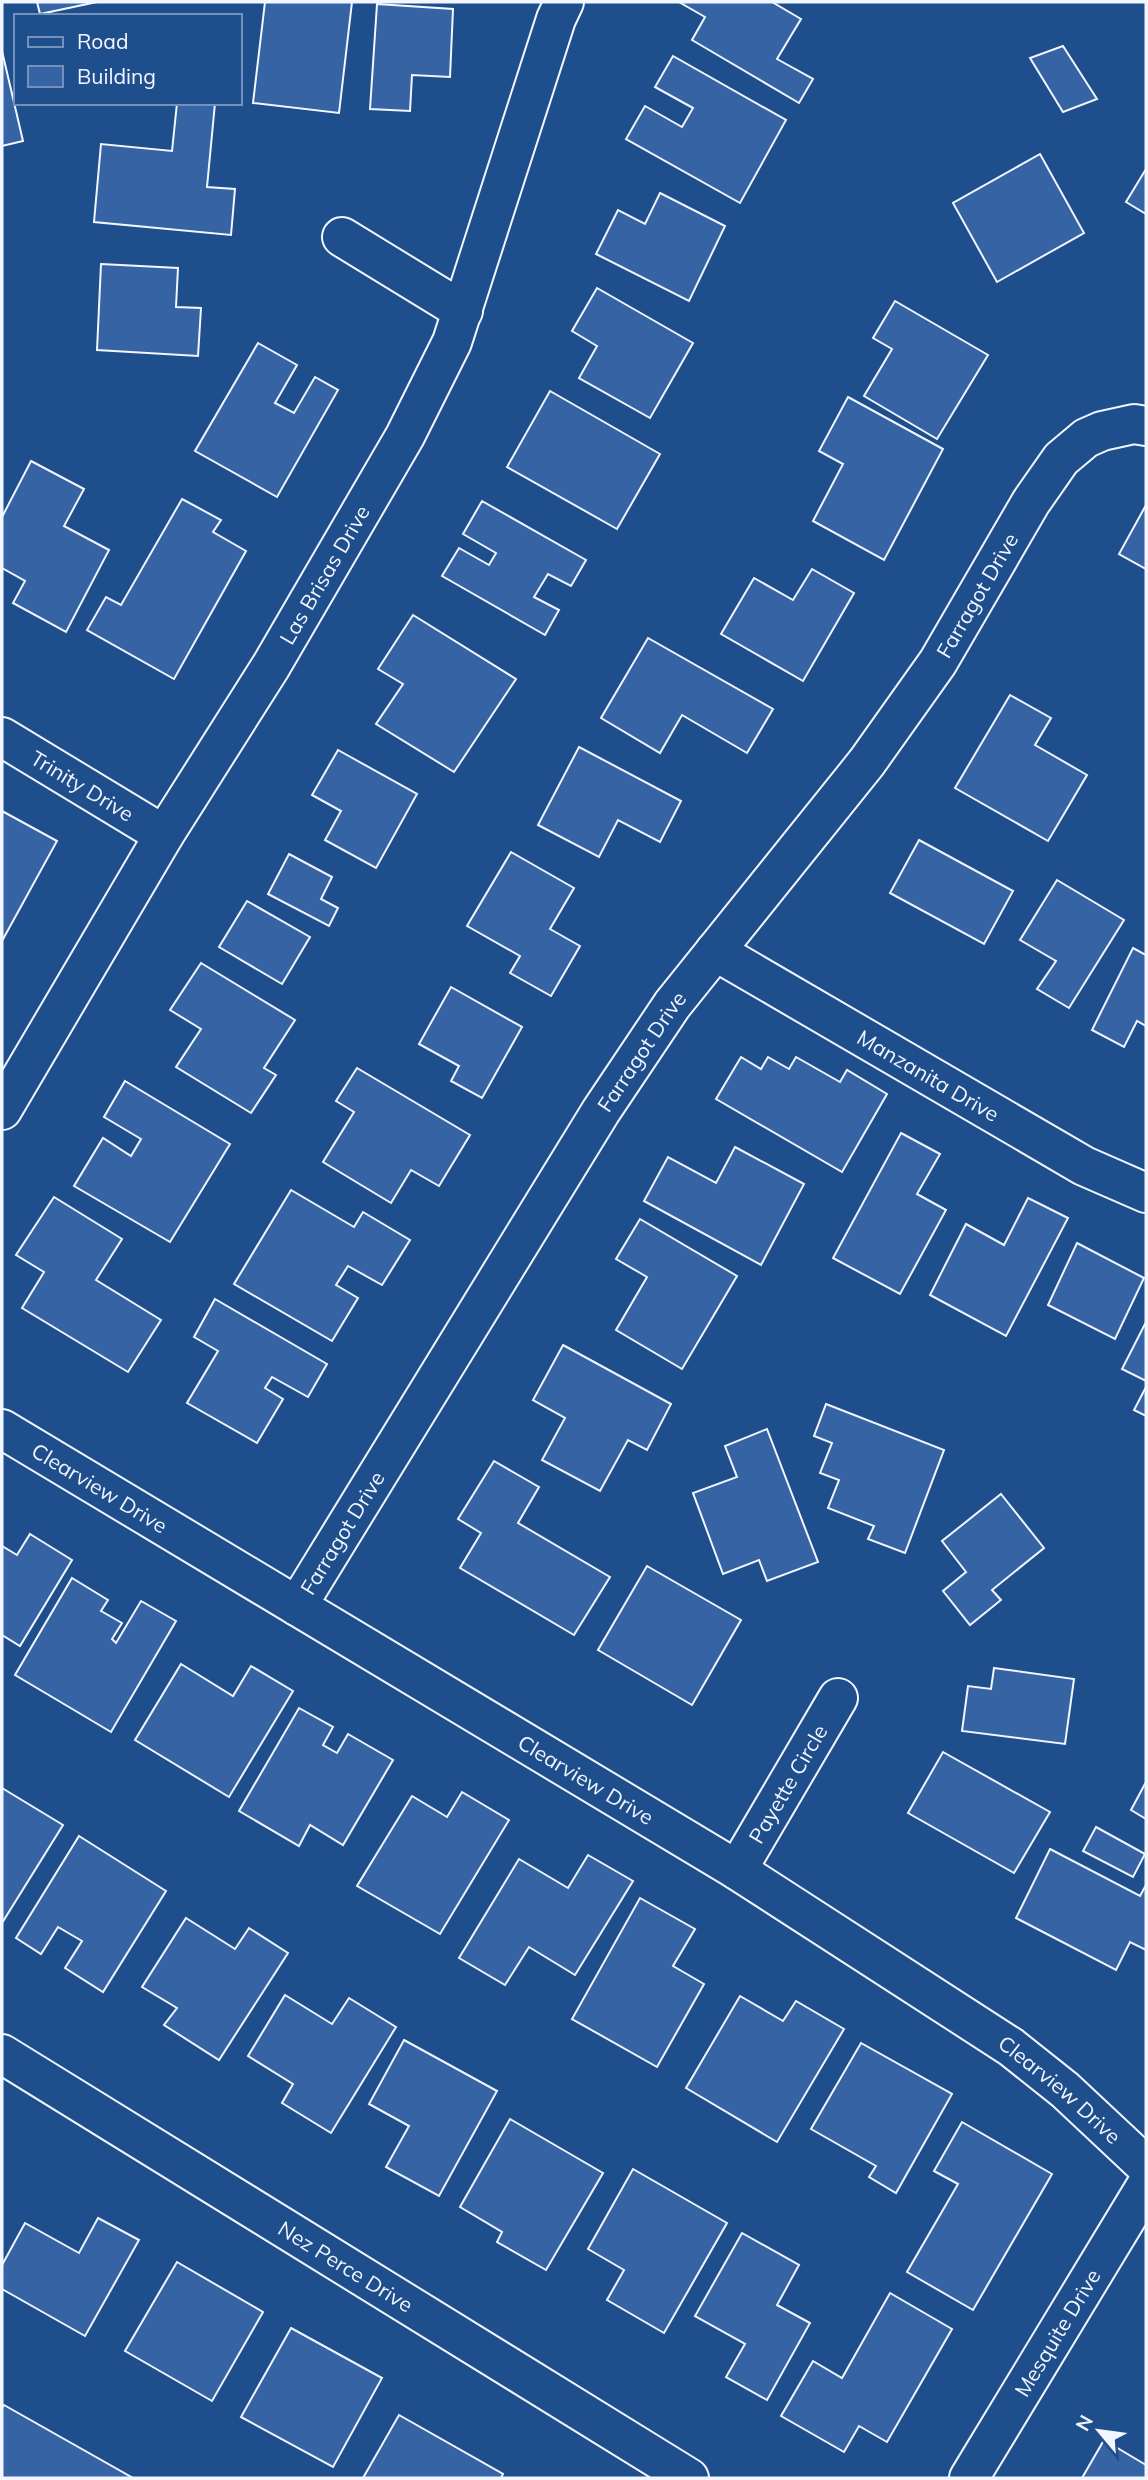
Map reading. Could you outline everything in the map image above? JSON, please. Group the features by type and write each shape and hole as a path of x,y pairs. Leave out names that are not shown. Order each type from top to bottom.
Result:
{"street":[{"name":"Las Brisas Drive","path":"2,1110 164,835 271,666 405,436 452,342 564,2"},
{"path":"342,237 463,311"},
{"name":"Farragot Drive","path":"297,1606 601,1111 672,1005 867,762 938,662 1031,502 1061,459 1086,438 1102,431 1134,424 1146,426"},
{"name":"Trinity Drive","path":"2,737 164,835"},
{"name":"Manzanita Drive","path":"715,951 1084,1166 1146,1193"},
{"name":"Clearview Drive","path":"2,1429 737,1870 1011,2047 1065,2090 1146,2166"},
{"name":"Payette Circle","path":"737,1870 838,1698"},
{"name":"Nez Perce Drive","path":"2,2054 689,2478"},
{"name":"Mesquite Drive","path":"969,2478 1146,2186"}],"building":[{"path":"37,2 97,2 40,14"},
{"path":"265,2 352,2 339,113 253,103"},
{"path":"679,2 772,2 801,19 777,59 813,79 799,103 692,40 705,17"},
{"path":"377,4 453,9 450,77 412,75 410,111 370,109"},
{"path":"1063,46 1097,99 1063,112 1030,58"},
{"path":"2,51 23,141 2,146"},
{"path":"673,56 786,120 740,203 626,139 645,106 682,127 693,108 655,87"},
{"path":"177,105 215,105 207,187 235,189 231,235 94,222 101,144 172,151"},
{"path":"1040,154 1084,233 997,282 953,203"},
{"path":"1146,169 1146,214 1126,202"},
{"path":"660,193 725,226 689,301 596,254 618,210 645,224"},
{"path":"101,264 178,268 176,307 201,308 198,356 97,350"},
{"path":"597,288 693,343 650,418 579,378 597,346 572,331"},
{"path":"895,301 988,355 937,439 864,396 892,349 873,338"},
{"path":"258,343 297,365 275,403 294,413 315,377 338,390 277,497 195,451"},
{"path":"550,391 660,454 617,529 507,467"},
{"path":"848,397 943,449 884,560 813,521 843,464 819,451"},
{"path":"31,461 84,489 64,526 109,550 66,632 13,603 25,581 2,568 2,517"},
{"path":"182,499 221,520 213,532 246,551 174,679 87,630 106,597 121,605"},
{"path":"482,501 586,560 571,586 548,574 534,597 559,610 545,635 442,576 459,548 489,565 496,553 463,534"},
{"path":"1146,505 1146,569 1119,554"},
{"path":"812,569 854,593 803,681 721,634 754,578 793,600"},
{"path":"413,615 516,679 454,772 376,724 403,684 378,669"},
{"path":"648,638 773,709 747,753 682,715 660,753 601,718"},
{"path":"1010,695 1051,718 1035,745 1087,775 1048,841 955,788"},
{"path":"579,747 681,801 660,842 618,820 599,857 538,825"},
{"path":"338,750 417,794 376,868 325,840 341,811 312,795"},
{"path":"2,811 57,841 2,941"},
{"path":"919,840 1013,891 984,944 890,893"},
{"path":"511,852 574,888 550,929 580,946 551,996 510,973 520,956 467,926"},
{"path":"289,854 332,877 321,899 338,908 329,926 268,894"},
{"path":"1057,880 1124,920 1069,1008 1037,989 1056,961 1020,940"},
{"path":"247,901 310,937 282,984 219,947"},
{"path":"1133,948 1146,955 1146,1026 1137,1021 1124,1047 1092,1030"},
{"path":"201,963 295,1020 264,1068 276,1075 251,1113 176,1067 201,1029 170,1010"},
{"path":"451,987 522,1027 482,1098 451,1081 459,1066 419,1044"},
{"path":"741,1057 761,1069 768,1057 789,1069 796,1057 840,1082 847,1070 887,1094 842,1172 716,1099"},
{"path":"357,1068 470,1135 439,1186 411,1170 391,1203 323,1162 354,1112 336,1101"},
{"path":"125,1081 230,1144 170,1242 74,1186 103,1138 131,1156 141,1139 104,1117"},
{"path":"901,1133 940,1154 917,1194 946,1210 900,1294 833,1258"},
{"path":"735,1147 804,1184 761,1265 644,1201 668,1157 716,1183"},
{"path":"291,1190 354,1227 363,1212 410,1240 382,1285 348,1266 336,1285 358,1298 332,1341 234,1284"},
{"path":"54,1197 122,1239 96,1280 161,1320 128,1372 22,1308 44,1272 16,1255"},
{"path":"1028,1198 1068,1218 1006,1336 930,1295 966,1224 1004,1245"},
{"path":"640,1219 737,1276 682,1369 616,1330 647,1277 616,1259"},
{"path":"1077,1243 1144,1278 1115,1339 1048,1305"},
{"path":"215,1299 327,1364 308,1397 272,1377 265,1388 283,1399 257,1443 187,1403 218,1351 194,1337"},
{"path":"1146,1322 1146,1381 1122,1369"},
{"path":"563,1345 671,1404 647,1450 628,1440 600,1491 542,1460 565,1418 533,1400"},
{"path":"1146,1387 1146,1416 1134,1410"},
{"path":"826,1404 944,1450 905,1553 868,1539 874,1526 828,1508 839,1480 820,1473 832,1443 814,1436"},
{"path":"767,1429 818,1562 767,1581 759,1560 723,1574 693,1493 737,1477 725,1446"},
{"path":"494,1461 539,1487 518,1523 610,1577 574,1635 460,1568 481,1533 458,1519"},
{"path":"1001,1494 1044,1548 992,1590 1001,1600 970,1625 943,1591 966,1572 942,1541"},
{"path":"30,1534 72,1560 20,1646 2,1635 2,1546 17,1555"},
{"path":"647,1566 741,1620 692,1705 598,1650"},
{"path":"72,1578 108,1600 101,1611 122,1623 112,1639 116,1643 141,1601 176,1621 111,1732 15,1675"},
{"path":"181,1664 233,1696 251,1666 293,1691 229,1797 135,1740"},
{"path":"994,1668 1074,1679 1065,1744 962,1731 968,1686 991,1689"},
{"path":"299,1708 333,1727 323,1745 337,1753 348,1734 393,1760 343,1845 310,1825 299,1846 239,1811"},
{"path":"943,1752 1050,1812 1014,1873 908,1813"},
{"path":"1146,1782 1146,1819 1131,1810"},
{"path":"2,1788 63,1825 2,1923"},
{"path":"462,1792 509,1820 440,1934 357,1886 412,1796 447,1817"},
{"path":"1096,1827 1145,1854 1133,1877 1083,1851"},
{"path":"79,1836 166,1891 103,1992 65,1968 82,1941 58,1927 41,1954 16,1938"},
{"path":"1050,1849 1140,1896 1146,1885 1146,1950 1130,1942 1116,1970 1016,1918"},
{"path":"588,1855 633,1881 575,1975 529,1947 505,1985 459,1958 519,1859 568,1888"},
{"path":"640,1898 695,1929 673,1966 704,1984 657,2067 572,2019"},
{"path":"186,1918 235,1949 249,1928 288,1953 219,2060 164,2025 177,2008 142,1987"},
{"path":"285,1995 332,2024 349,1998 396,2027 331,2133 282,2103 293,2084 248,2056"},
{"path":"740,1996 783,2021 796,2001 844,2029 777,2142 686,2088"},
{"path":"404,2040 497,2091 439,2196 386,2167 409,2126 369,2104"},
{"path":"861,2043 952,2094 896,2193 869,2177 876,2166 811,2129"},
{"path":"510,2119 603,2173 546,2270 497,2242 502,2232 460,2207"},
{"path":"962,2122 1052,2174 973,2310 907,2272 958,2184 934,2171"},
{"path":"633,2169 727,2223 664,2333 607,2300 624,2270 588,2249"},
{"path":"98,2218 139,2240 85,2336 2,2289 2,2265 25,2223 79,2253"},
{"path":"742,2233 799,2265 777,2305 810,2323 767,2400 726,2377 745,2344 695,2316"},
{"path":"177,2262 263,2312 212,2401 125,2351"},
{"path":"890,2293 952,2329 887,2442 859,2426 844,2452 781,2416 813,2361 842,2378"},
{"path":"291,2328 382,2378 333,2467 241,2417"},
{"path":"4,2405 133,2478 2,2478"},
{"path":"399,2415 503,2474 501,2478 363,2478"},
{"path":"1104,2440 1146,2465 1146,2478 1082,2478"}]}
